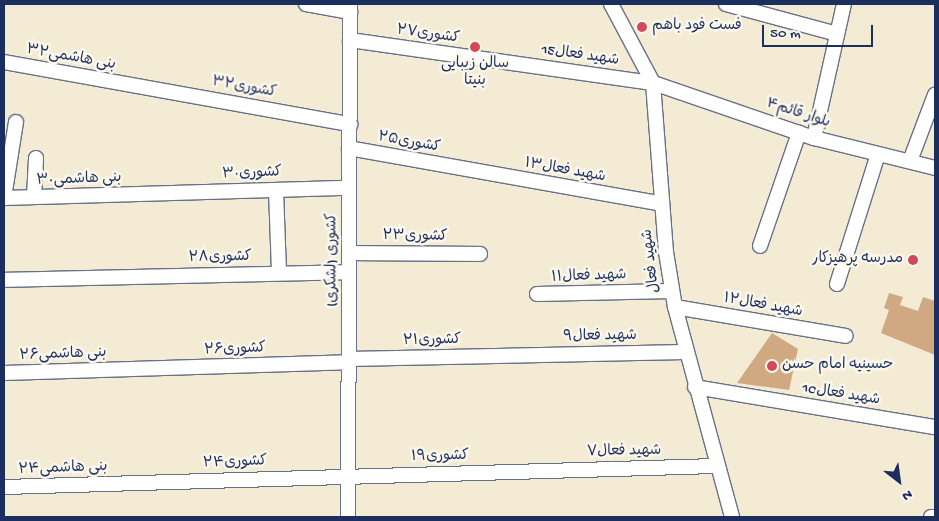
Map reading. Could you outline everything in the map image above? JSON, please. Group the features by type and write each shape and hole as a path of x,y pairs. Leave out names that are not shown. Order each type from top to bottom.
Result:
{"street":[{"path":"306,4 350,8"},
{"name":"شهید فعال","path":"610,4 653,83 662,204 672,291 685,352 732,517"},
{"path":"726,4 837,34"},
{"path":"814,138 844,4"},
{"name":"کشوری (لشکری)","path":"348,517 350,8"},
{"name":"کشوری۲۷","path":"350,40 502,61"},
{"name":"15شهید فعال","path":"502,61 653,83"},
{"name":"بنی هاشمی۳۲","path":"4,62 132,85"},
{"name":"بلوار قائم۴","path":"653,83 814,138 935,168"},
{"name":"کشوری۳۲","path":"132,85 350,124"},
{"path":"910,161 935,95"},
{"path":"4,198 16,122"},
{"path":"760,246 799,133"},
{"name":"کشوری۲۵","path":"349,148 462,169"},
{"path":"837,284 878,154"},
{"path":"34,197 36,158"},
{"name":"شهید فعال۱۳","path":"462,169 662,204"},
{"name":"کشوری۳۰","path":"155,194 349,188"},
{"path":"276,190 279,273"},
{"name":"بنی هاشمی۳۰","path":"4,198 155,194"},
{"name":"کشوری۲۳","path":"349,253 480,254"},
{"name":"کشوری۲۸","path":"4,280 349,272"},
{"name":"شهید فعال۱۱","path":"537,294 672,291"},
{"name":"شهید فعال۱۲","path":"675,307 846,336"},
{"name":"شهید فعال۹","path":"516,355 685,352"},
{"name":"۲۱کشوری","path":"348,361 516,355"},
{"name":"کشوری۲۶","path":"124,369 348,361"},
{"name":"بنی هاشمی۲۶","path":"4,373 124,369"},
{"name":"10شهید فعال","path":"695,387 935,427"},
{"name":"شهید فعال۷","path":"532,471 717,466"},
{"name":"۱۹کشوری","path":"348,476 532,471"},
{"name":"کشوری۲۴","path":"124,483 348,476"},
{"name":"بنی هاشمی۲۴","path":"4,487 124,483"}],"building":[{"path":"889,293 903,297 900,305 918,311 923,297 935,301 935,355 881,333 889,310 884,308"},
{"name":"حسینیه امام حسن","path":"772,333 798,349 789,390 737,383"}],"place":[{"name":"فست فود باهم","path":"642,27"},
{"name":"سالن زیبایی بنیتا","path":"475,47"},
{"name":"مدرسه پرهیزکار","path":"913,260"},
{"name":"حسینیه امام حسن","path":"772,366"}]}
